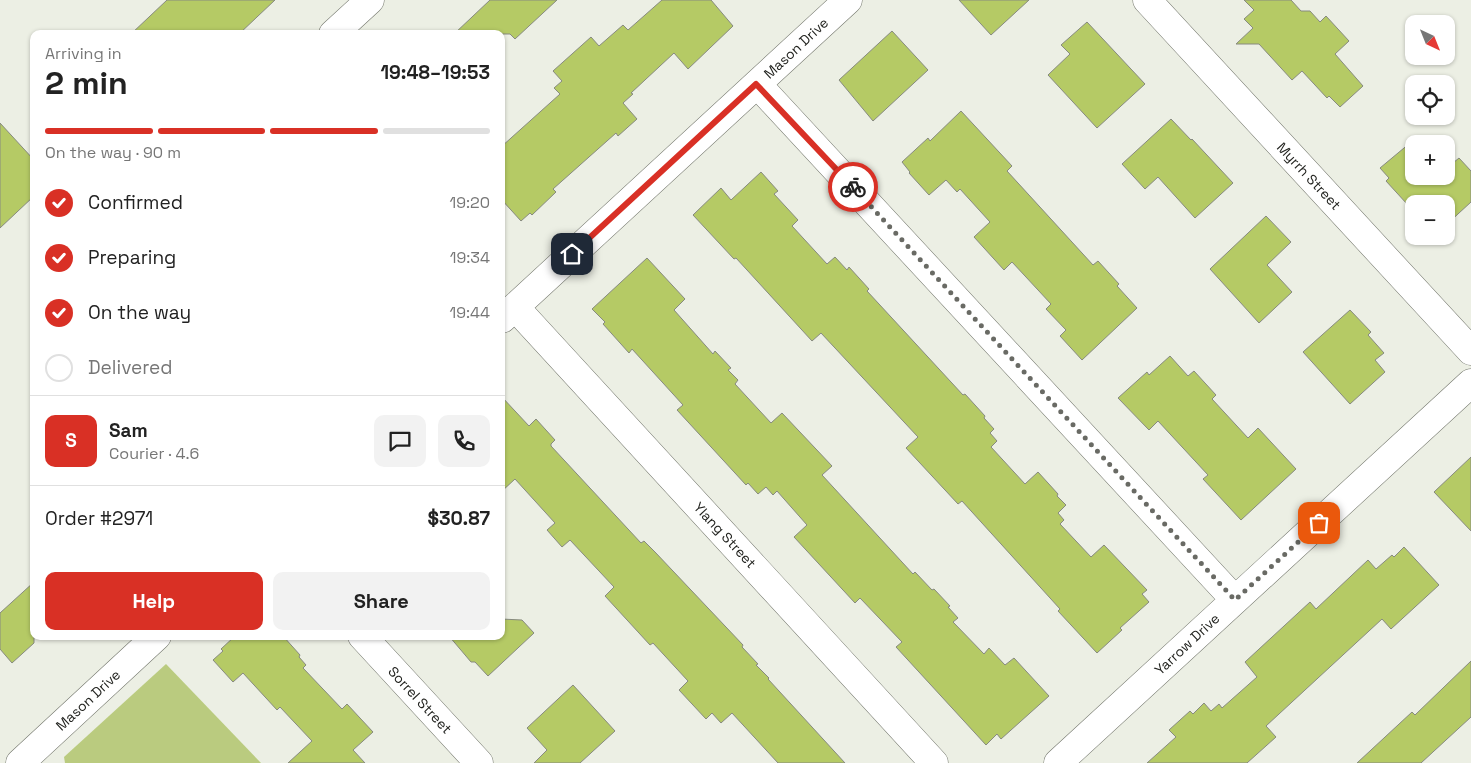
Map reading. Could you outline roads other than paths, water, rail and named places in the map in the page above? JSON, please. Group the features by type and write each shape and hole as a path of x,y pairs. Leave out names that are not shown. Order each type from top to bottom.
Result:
{"street":[{"name":"Mason Drive","path":"508,313 848,0"},
{"name":"Myrrh Street","path":"1147,0 1471,351"},
{"path":"337,30 363,2"},
{"path":"756,84 1235,600"},
{"name":"Ylang Street","path":"508,313 934,763"},
{"name":"Yarrow Drive","path":"1058,763 1471,383"},
{"name":"Mason Drive","path":"20,763 153,640"},
{"name":"Sorrel Street","path":"366,640 479,763"},
{"path":"0,758 5,763"}]}
